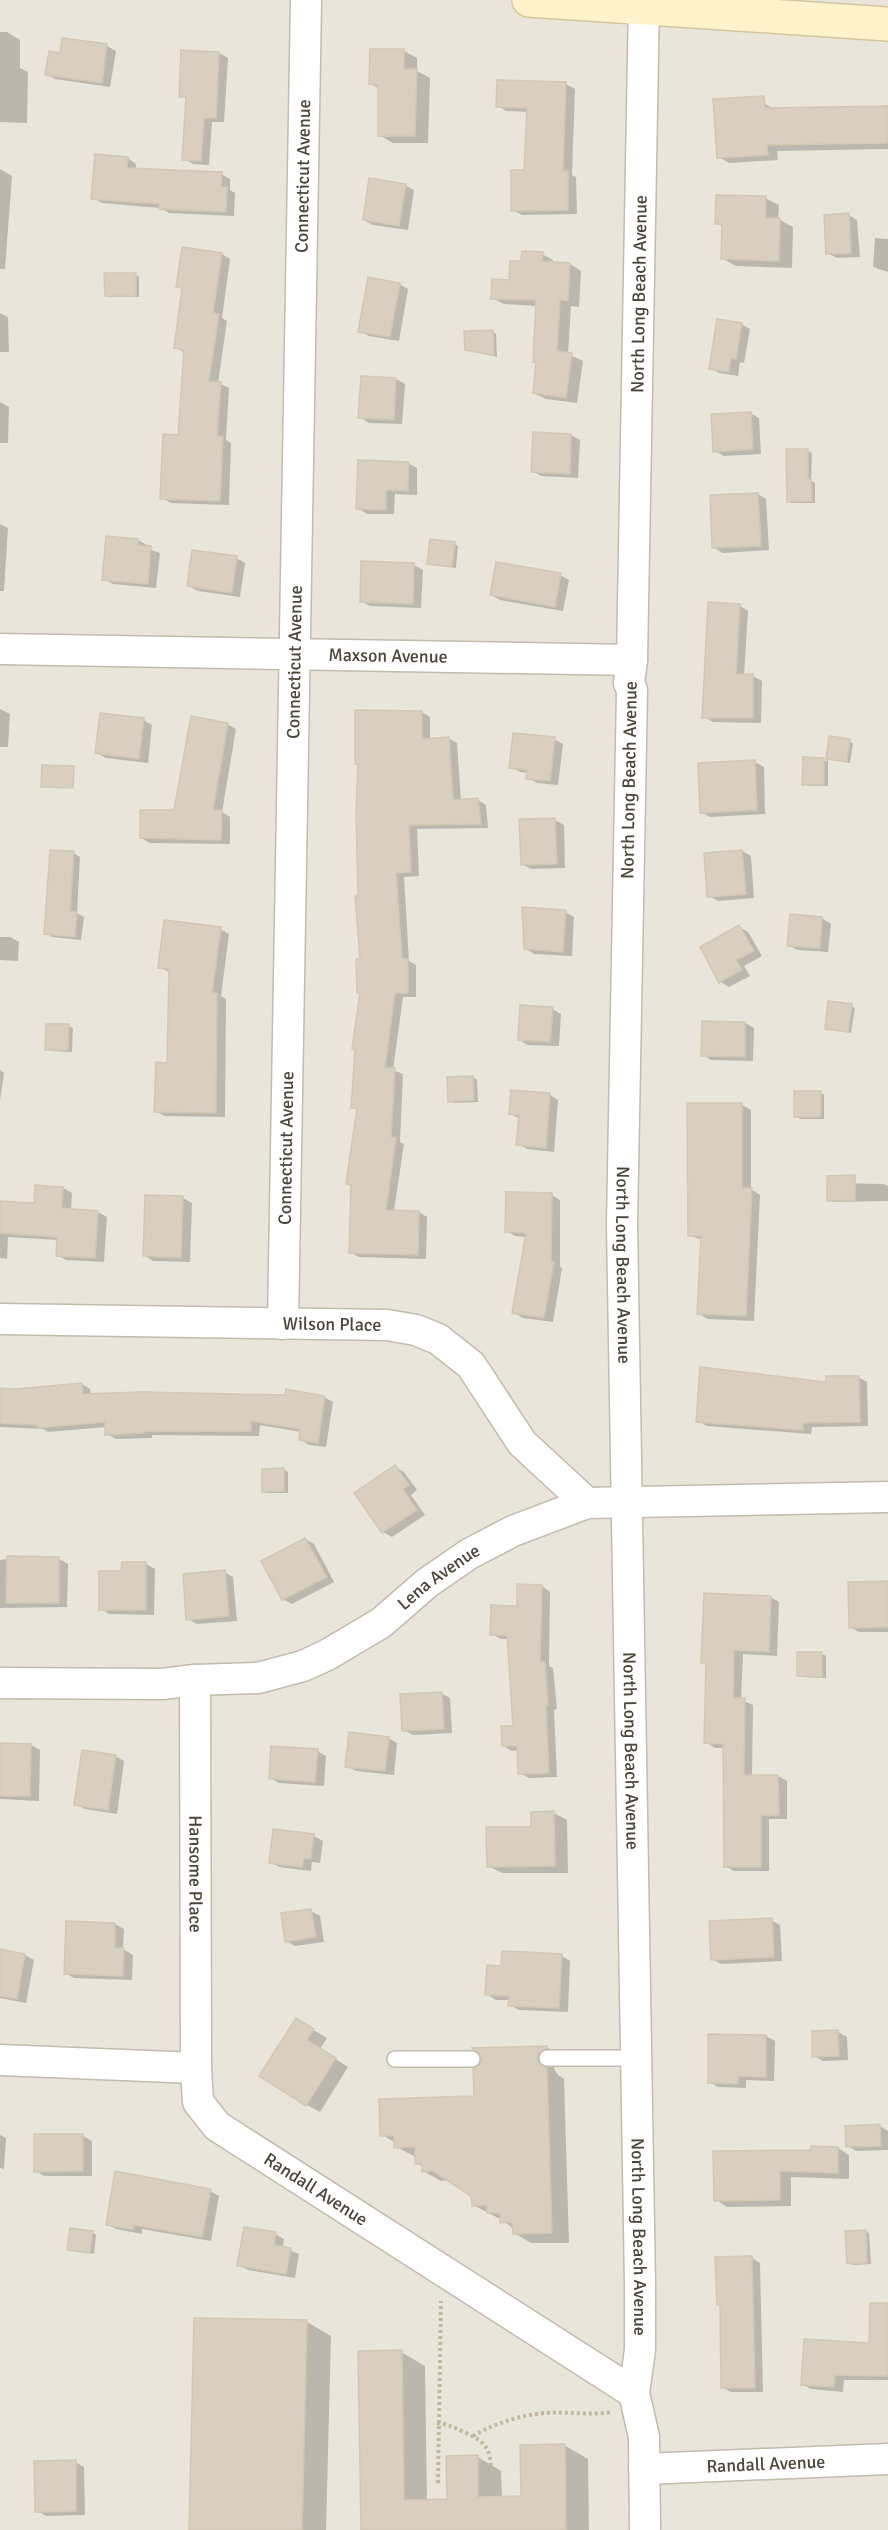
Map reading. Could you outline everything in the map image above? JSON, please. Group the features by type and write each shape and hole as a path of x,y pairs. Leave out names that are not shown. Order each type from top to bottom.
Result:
{"main road":[{"path":"529,0 644,4 888,24"}],"street":[{"name":"Connecticut Avenue","path":"283,1324 306,0"},
{"name":"North Long Beach Avenue","path":"644,4 632,660 629,683 632,690 622,1224 640,2350 623,2403 644,2437 645,2530"},
{"name":"Maxson Avenue","path":"0,649 632,660"},
{"name":"Wilson Place","path":"0,1319 387,1325 416,1330 438,1339 471,1365 522,1443 587,1503"},
{"name":"Lena Avenue","path":"0,1683 162,1684 195,1680 258,1678 303,1666 327,1655 381,1623 427,1583 469,1554 513,1531 587,1503 888,1497"},
{"name":"Hansome Place","path":"195,1680 196,2068"},
{"path":"0,2060 196,2068"},
{"name":"Randall Avenue","path":"196,2068 198,2102 217,2126 623,2403"},
{"name":"Randall Avenue","path":"644,2469 888,2459"}],"lane":[{"path":"547,2058 636,2058"},
{"path":"395,2060 472,2059"}],"path":[{"path":"438,2483 437,2423 441,2300"},
{"path":"473,2436 514,2418 546,2413 598,2414 623,2403"},
{"path":"437,2423 448,2424 473,2436 488,2448 491,2459 491,2480"}],"shaded area":[{"path":"0,0 888,0 888,2530 0,2530"}],"building":[{"path":"62,38 107,44 102,83 45,75 49,51 60,53"},
{"path":"370,49 404,49 404,69 417,69 415,136 378,136 378,85 369,84"},
{"path":"181,50 219,52 216,118 204,118 201,161 182,160 186,97 179,97"},
{"path":"497,80 566,82 563,171 568,171 568,210 511,211 511,170 524,170 527,108 496,107"},
{"path":"764,96 765,108 888,106 888,143 767,145 768,155 717,158 713,99"},
{"path":"95,154 128,157 127,168 222,172 221,187 227,187 226,212 159,209 159,204 91,199"},
{"path":"369,178 406,184 399,226 363,220"},
{"path":"716,195 766,196 765,218 780,218 779,261 721,259 722,224 715,224"},
{"path":"849,213 851,253 826,254 824,215"},
{"path":"182,247 222,253 213,313 219,314 209,381 221,382 217,436 223,437 220,501 160,499 163,434 178,435 184,350 174,348 182,288 176,287"},
{"path":"522,251 543,252 542,261 570,263 568,301 560,300 557,351 572,353 566,398 533,393 536,363 533,362 536,300 491,299 492,279 509,280 510,261 521,261"},
{"path":"104,273 136,273 136,296 105,296"},
{"path":"368,277 400,283 390,337 358,332"},
{"path":"717,319 742,323 736,359 731,358 729,372 709,369"},
{"path":"493,330 494,355 465,350 464,331"},
{"path":"361,376 396,378 394,420 358,418"},
{"path":"751,412 753,449 713,452 711,414"},
{"path":"533,432 571,434 570,474 531,472"},
{"path":"786,449 808,449 808,479 811,479 812,501 787,502"},
{"path":"358,460 409,462 408,491 386,490 386,510 356,509"},
{"path":"758,493 761,546 712,548 710,495"},
{"path":"106,536 138,539 138,545 151,546 148,584 102,580"},
{"path":"430,539 455,542 452,567 427,564"},
{"path":"192,550 237,556 232,593 187,586"},
{"path":"361,561 414,563 413,604 360,602"},
{"path":"496,562 561,573 555,607 490,595"},
{"path":"708,602 740,604 736,674 753,674 753,718 702,718"},
{"path":"355,710 422,711 422,739 449,737 453,800 478,798 481,824 409,825 411,872 396,873 402,959 408,959 408,993 395,993 385,1067 395,1068 391,1137 396,1138 386,1210 419,1211 418,1255 349,1253 351,1185 346,1184 357,1108 351,1108 355,1050 352,1049 360,993 357,993 356,959 360,959 355,896 358,896 356,812 358,764 355,764"},
{"path":"100,713 144,718 139,759 95,753"},
{"path":"191,716 228,723 213,810 222,810 221,840 140,838 140,810 174,810"},
{"path":"513,733 555,737 550,781 526,779 527,770 509,768"},
{"path":"829,736 850,739 847,762 826,759"},
{"path":"803,757 824,758 824,785 802,785"},
{"path":"755,760 757,810 700,813 698,763"},
{"path":"42,765 74,766 73,788 41,787"},
{"path":"555,818 557,864 521,865 519,819"},
{"path":"50,850 74,851 70,911 77,912 75,937 44,934"},
{"path":"742,850 746,894 707,897 704,853"},
{"path":"522,907 566,910 563,952 524,949"},
{"path":"790,914 822,917 820,948 787,946"},
{"path":"164,920 221,927 212,993 217,993 216,1113 154,1112 156,1062 167,1063 169,969 158,968"},
{"path":"739,925 754,951 736,960 742,970 719,983 700,947"},
{"path":"828,1001 852,1004 848,1032 825,1029"},
{"path":"520,1005 553,1007 550,1042 518,1040"},
{"path":"702,1021 745,1022 745,1057 701,1056"},
{"path":"46,1024 69,1024 68,1050 45,1050"},
{"path":"473,1076 474,1100 448,1102 447,1077"},
{"path":"511,1090 550,1093 546,1148 516,1145 519,1115 509,1114"},
{"path":"794,1091 821,1091 821,1117 794,1117"},
{"path":"687,1103 742,1103 742,1188 752,1188 746,1316 697,1314 701,1236 688,1236"},
{"path":"855,1175 855,1200 827,1201 827,1176"},
{"path":"35,1185 63,1187 62,1208 98,1211 95,1258 56,1256 57,1237 0,1233 0,1201 34,1203"},
{"path":"506,1192 552,1193 551,1261 554,1262 544,1318 512,1313 526,1233 505,1232"},
{"path":"145,1195 183,1196 181,1258 143,1256"},
{"path":"700,1367 826,1382 826,1376 859,1376 860,1422 803,1423 803,1430 696,1422"},
{"path":"82,1383 83,1394 142,1392 285,1395 286,1389 325,1396 318,1443 299,1440 300,1429 251,1421 251,1431 144,1431 144,1433 105,1435 105,1422 37,1428 37,1425 0,1423 0,1388 16,1389"},
{"path":"395,1465 409,1485 403,1489 417,1510 382,1533 354,1493"},
{"path":"284,1468 284,1491 262,1492 262,1469"},
{"path":"305,1538 327,1577 282,1600 261,1561"},
{"path":"7,1556 59,1557 59,1603 6,1603"},
{"path":"122,1562 146,1562 146,1610 99,1610 99,1571 121,1571"},
{"path":"225,1570 229,1616 186,1620 183,1574"},
{"path":"888,1581 888,1627 849,1628 848,1582"},
{"path":"517,1584 542,1585 540,1662 545,1662 549,1773 518,1774 517,1746 502,1746 501,1726 513,1726 507,1635 490,1635 491,1605 517,1606"},
{"path":"704,1593 771,1596 769,1652 734,1650 733,1698 745,1698 744,1775 778,1775 779,1815 761,1815 761,1867 724,1867 723,1744 704,1743 706,1663 701,1663"},
{"path":"797,1652 822,1652 822,1677 797,1676"},
{"path":"442,1692 444,1729 402,1731 400,1694"},
{"path":"349,1732 389,1737 385,1771 345,1767"},
{"path":"0,1743 31,1744 30,1796 0,1796"},
{"path":"271,1746 318,1749 315,1782 269,1779"},
{"path":"82,1750 116,1755 108,1810 74,1805"},
{"path":"554,1811 555,1866 487,1867 486,1827 531,1827 531,1812"},
{"path":"273,1829 314,1834 311,1859 304,1858 302,1867 269,1863"},
{"path":"311,1909 316,1937 285,1942 281,1913"},
{"path":"772,1918 774,1957 711,1960 709,1921"},
{"path":"66,1921 115,1923 115,1948 124,1948 123,1976 64,1974"},
{"path":"0,1949 25,1954 17,1999 0,1996"},
{"path":"502,1951 562,1954 559,2008 508,2006 509,1996 485,1995 487,1965 501,1966"},
{"path":"296,2018 314,2029 307,2040 336,2058 306,2106 259,2076"},
{"path":"838,2030 839,2056 812,2057 812,2031"},
{"path":"708,2034 766,2035 766,2077 738,2076 738,2084 708,2083"},
{"path":"547,2046 539,2053 537,2059 542,2066 547,2068 552,2233 513,2234 512,2222 500,2223 500,2213 487,2213 487,2205 472,2206 471,2196 433,2171 422,2172 422,2164 415,2164 415,2147 394,2148 394,2136 380,2136 379,2099 474,2096 473,2069 480,2064 482,2058 472,2048"},
{"path":"880,2124 881,2146 846,2147 845,2126"},
{"path":"34,2134 83,2134 83,2171 34,2172"},
{"path":"811,2146 838,2147 838,2173 780,2171 780,2200 714,2201 713,2151 811,2150"},
{"path":"115,2171 211,2189 202,2237 134,2225 133,2230 106,2225"},
{"path":"244,2227 276,2232 274,2245 291,2248 286,2274 237,2266"},
{"path":"70,2228 93,2231 90,2253 67,2250"},
{"path":"866,2230 867,2263 847,2263 845,2231"},
{"path":"752,2256 755,2388 721,2388 720,2305 717,2305 715,2257"},
{"path":"870,2303 888,2303 888,2376 835,2375 834,2387 801,2385 804,2339 869,2343"},
{"path":"194,2318 307,2320 302,2530 189,2530"},
{"path":"402,2350 404,2500 447,2499 446,2456 478,2455 478,2497 521,2496 520,2445 565,2444 566,2530 361,2530 358,2351"},
{"path":"76,2460 76,2511 35,2512 34,2461"}]}
